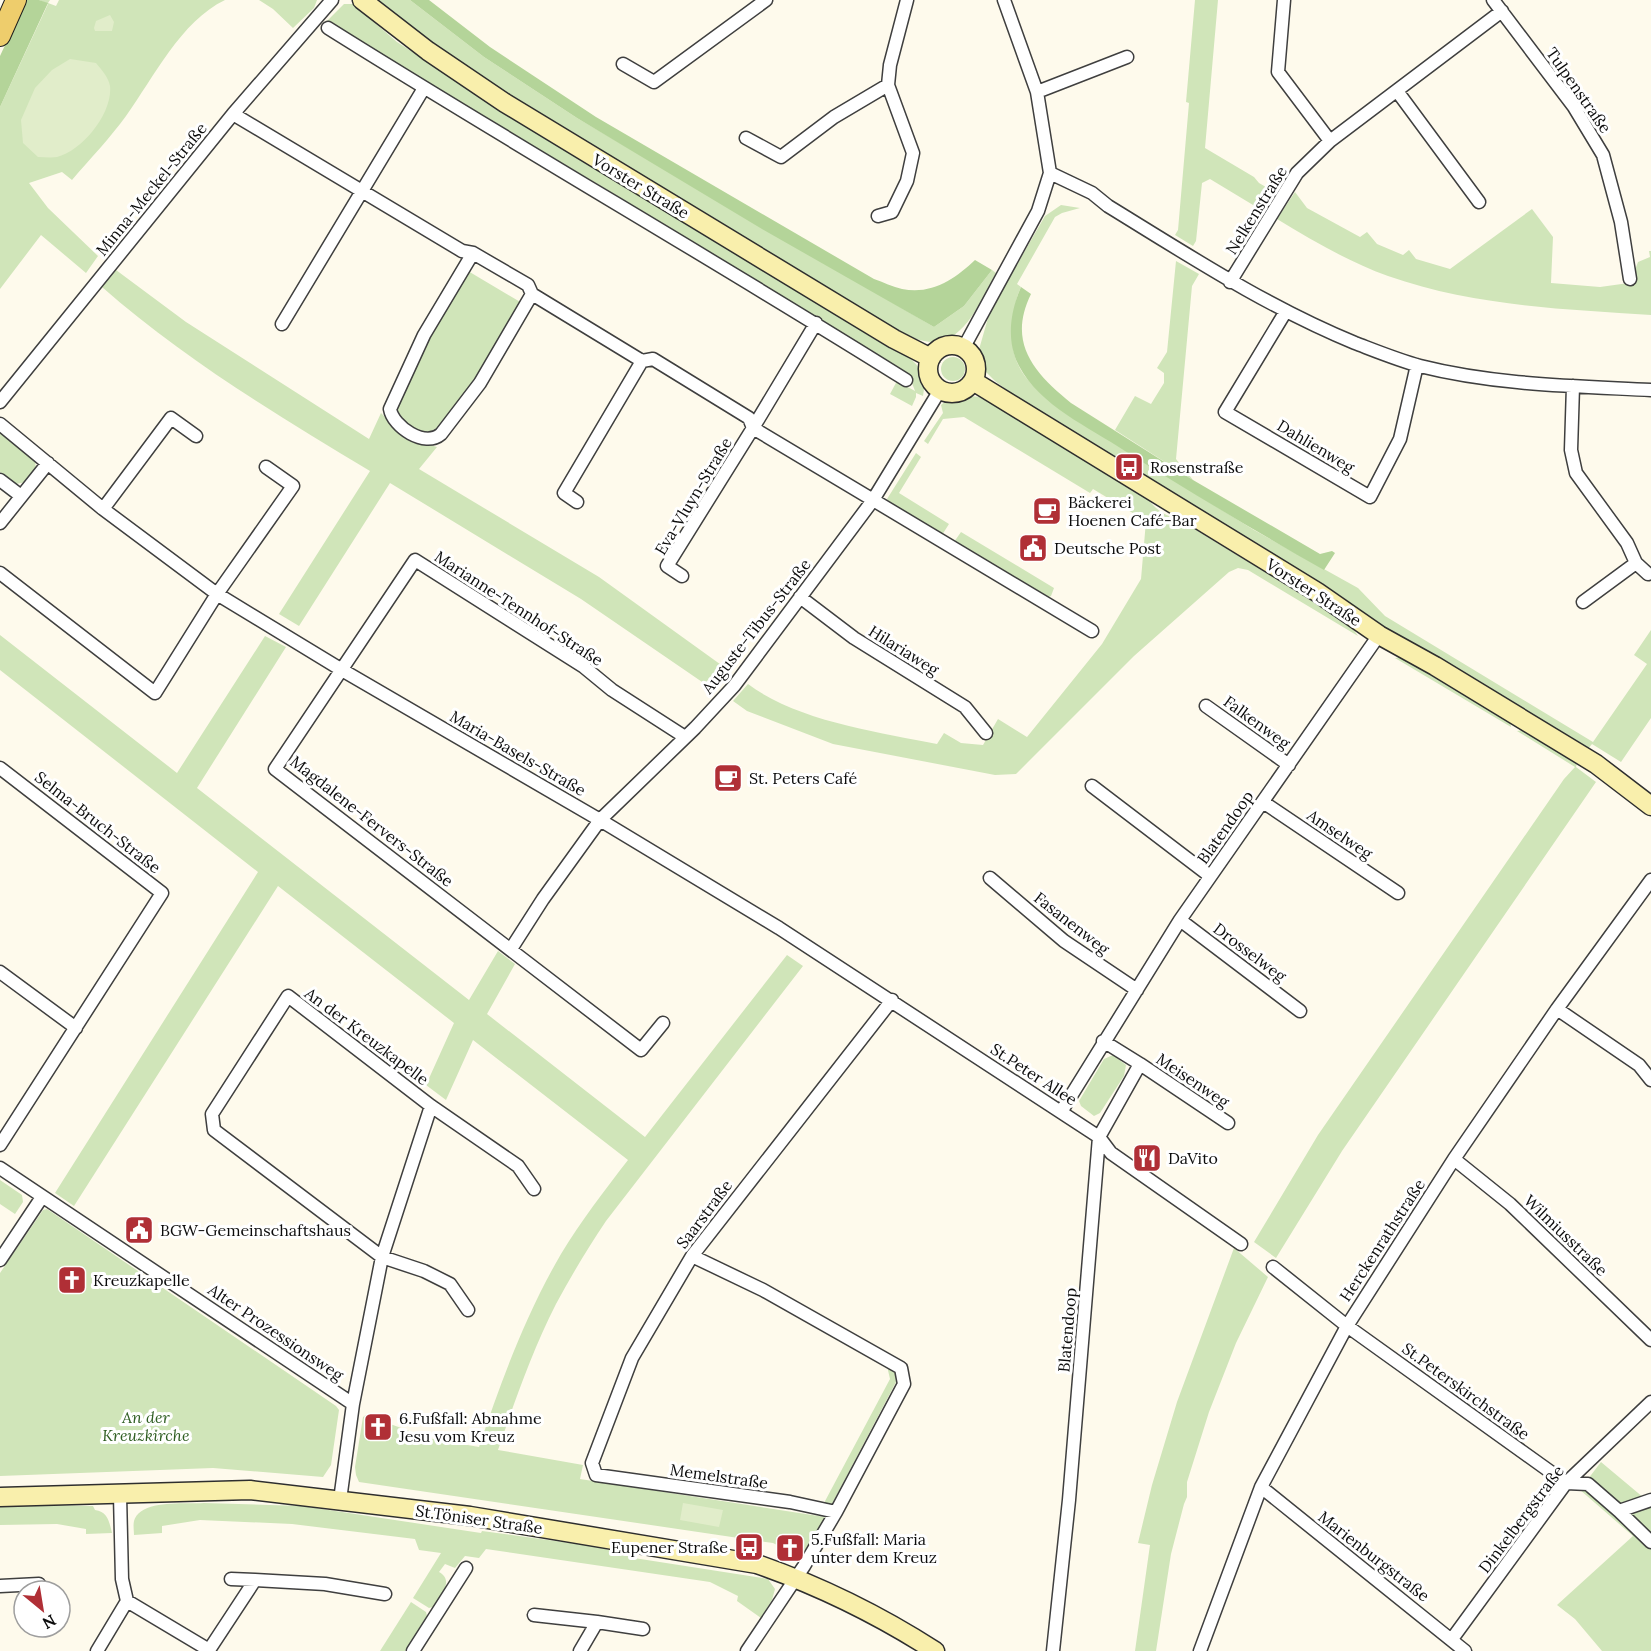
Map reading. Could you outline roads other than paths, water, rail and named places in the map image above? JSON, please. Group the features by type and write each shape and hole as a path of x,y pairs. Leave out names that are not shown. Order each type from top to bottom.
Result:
{"main road":[{"path":"0,36 16,0"},
{"name":"Vorster Straße","path":"362,0 428,51 505,103 884,333 931,358"},
{"path":"958,345 964,348 974,358 976,374 973,381 968,387 955,393 940,390 930,379 928,372 931,358 934,353 945,346 958,345"},
{"name":"Vorster Straße","path":"973,381 1317,592 1378,635 1483,694 1596,764 1651,806"},
{"name":"St.Töniser Straße","path":"0,1497 250,1490 470,1516 747,1562 795,1577 841,1598 899,1628 935,1651"}],"street":[{"name":"Minna-Meckel-Straße","path":"0,402 233,114 332,0"},
{"path":"623,64 654,82 766,0"},
{"path":"878,216 892,212 907,181 914,153 888,86 890,65 907,0"},
{"path":"964,348 1038,211 1050,173 1037,92 1004,0"},
{"path":"1284,0 1278,72 1330,141"},
{"name":"Tulpenstraße","path":"1493,0 1574,107 1603,154 1621,222 1630,279"},
{"name":"Nelkenstraße","path":"1230,282 1297,173 1330,141 1502,11"},
{"path":"328,28 816,323 906,380"},
{"path":"1037,92 1127,57"},
{"path":"746,138 781,157 834,117 888,86"},
{"path":"282,324 424,88"},
{"path":"1397,91 1479,202"},
{"name":"Eva-Vluyn-Straße","path":"233,114 462,252 473,253 528,285 532,294 642,361 653,359 749,418 753,428 1092,631"},
{"path":"1050,173 1092,194 1230,282 1324,330 1417,365 1487,379 1651,390"},
{"path":"473,253 424,335 390,410 394,420 416,436 433,439 441,434 480,383 532,294"},
{"name":"Dahlienweg","path":"1286,311 1225,412 1370,497 1400,439 1417,365"},
{"path":"753,428 816,323"},
{"path":"577,502 564,493 642,361"},
{"path":"1573,386 1571,450 1576,473 1627,543 1636,563 1648,574"},
{"name":"Auguste-Tibus-Straße","path":"511,950 543,899 600,820 734,686 873,500 940,390"},
{"path":"103,509 171,418 196,436"},
{"name":"Maria-Basels-Straße","path":"0,424 103,509 217,594 801,941"},
{"name":"Eva-Vluyn-Straße","path":"682,576 667,566 753,428"},
{"path":"0,523 48,463"},
{"path":"0,573 155,693 217,594 293,486 266,467"},
{"path":"0,480 21,496"},
{"name":"Marianne-Tennhof-Straße","path":"342,670 415,560 584,667 612,690 685,737"},
{"path":"1583,602 1636,563"},
{"name":"Hilariaweg","path":"800,597 854,638 965,707 986,733"},
{"name":"Blatendoop","path":"1061,1112 1180,920 1378,635"},
{"name":"Magdalene-Fervers-Straße","path":"342,670 275,769 511,950"},
{"name":"Falkenweg","path":"1206,706 1289,765"},
{"name":"Selma-Bruch-Straße","path":"0,768 162,893 0,1145"},
{"path":"1092,786 1210,876"},
{"name":"Amselweg","path":"1263,802 1398,893"},
{"name":"Fasanenweg","path":"990,878 1064,941 1137,990"},
{"name":"Herckenrathstraße","path":"1200,1651 1261,1487 1347,1326 1454,1159 1557,1009 1651,880"},
{"name":"Drosselweg","path":"1180,920 1300,1011"},
{"name":"St.Peter Allee","path":"801,941 1099,1137 1111,1153 1241,1244"},
{"path":"511,950 641,1050 663,1023"},
{"path":"0,972 76,1028"},
{"name":"An der Kreuzkapelle","path":"468,1310 450,1284 424,1271 382,1257 214,1130 212,1113 288,996 431,1106 518,1166 534,1189"},
{"name":"Saarstraße","path":"596,1475 592,1463 632,1358 692,1256 892,1000"},
{"path":"1557,1009 1639,1065 1651,1080"},
{"path":"1103,1041 1140,1064"},
{"name":"Blatendoop","path":"1053,1651 1070,1488 1099,1137 1140,1064"},
{"name":"Meisenweg","path":"1140,1064 1228,1123"},
{"name":"An der Kreuzkapelle","path":"340,1500 353,1404 382,1257 431,1106"},
{"name":"Wilmiusstraße","path":"1454,1159 1510,1204 1651,1340"},
{"name":"Alter Prozessionsweg","path":"0,1168 353,1404"},
{"path":"0,1260 42,1197"},
{"path":"692,1256 763,1290 901,1368 904,1384 836,1512 804,1566 747,1651"},
{"path":"1273,1267 1347,1326"},
{"name":"St.Peterskirchstraße","path":"1347,1326 1566,1483"},
{"name":"Dinkelbergstraße","path":"1452,1639 1566,1483 1651,1402"},
{"name":"Memelstraße","path":"596,1475 790,1502 836,1512"},
{"path":"1566,1483 1588,1484 1651,1542"},
{"name":"Marienburgstraße","path":"1261,1487 1466,1651"},
{"path":"97,1651 127,1601 122,1579 120,1495"},
{"path":"1619,1511 1651,1500"},
{"path":"413,1651 466,1568"},
{"path":"231,1579 325,1584 385,1594"},
{"path":"127,1601 209,1651 255,1580"},
{"path":"534,1615 643,1629"},
{"path":"580,1651 597,1622"}],"place":[{"name":"Rosenstraße","path":"1129,467"},
{"name":"Bäckerei Hoenen Café-Bar","path":"1047,511"},
{"name":"Deutsche Post","path":"1033,548"},
{"name":"St. Peters Café","path":"728,778"},
{"name":"DaVito","path":"1147,1158"},
{"name":"BGW-Gemeinschaftshaus","path":"139,1230"},
{"name":"Kreuzkapelle","path":"72,1280"},
{"name":"6.Fußfall: Abnahme Jesu vom Kreuz","path":"378,1427"},
{"name":"Eupener Straße","path":"749,1547"},
{"name":"5.Fußfall: Maria unter dem Kreuz","path":"790,1548"}],"park label":[{"name":"An der Kreuzkirche","path":"146,1426"}]}
